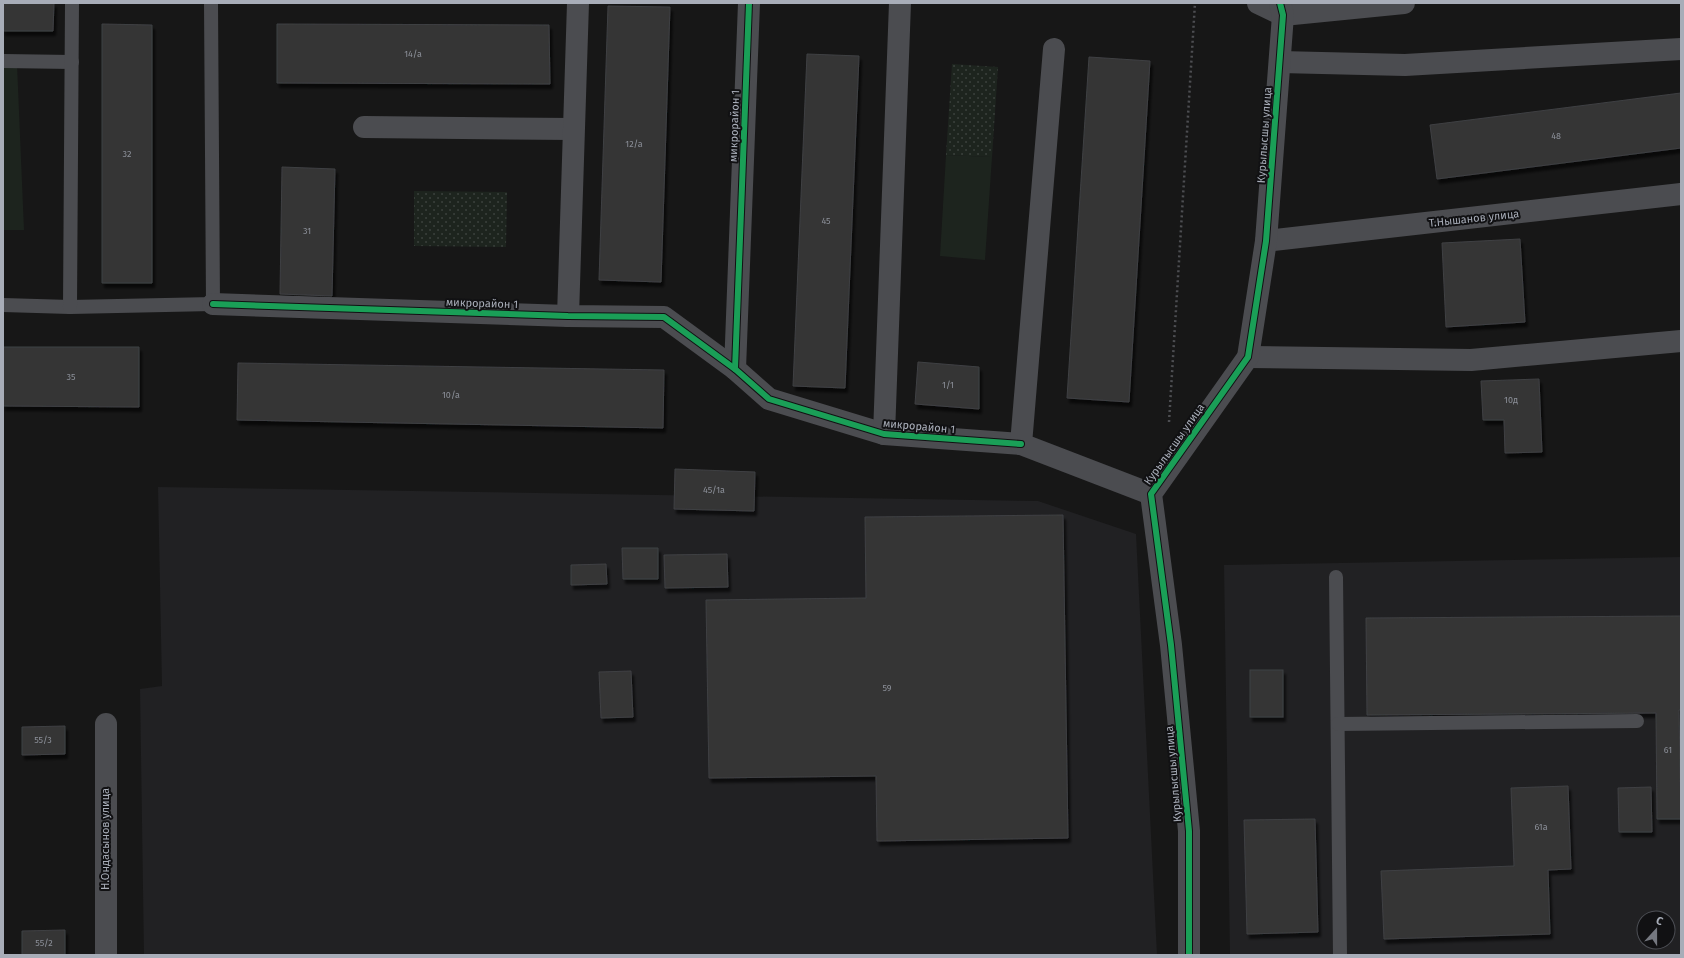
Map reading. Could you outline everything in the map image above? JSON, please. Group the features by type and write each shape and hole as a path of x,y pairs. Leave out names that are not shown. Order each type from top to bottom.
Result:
{"street":[{"path":"568,316 578,3"},
{"name":"микрорайон 1","path":"735,369 749,3"},
{"path":"884,434 900,3"},
{"path":"1258,3 1282,9 1404,3"},
{"name":"Курылысшы улица","path":"1189,955 1189,831 1171,645 1150,494 1248,357 1266,241 1280,62 1282,9"},
{"path":"1280,62 1405,65 1681,48"},
{"path":"1021,444 1054,49"},
{"path":"364,127 573,129"},
{"name":"Т.Нышанов улица","path":"1266,241 1681,194"},
{"name":"микрорайон 1","path":"213,304 568,316 664,317 735,369 769,399 884,434 1021,444 1150,494"},
{"path":"1248,357 1471,360 1681,341"},
{"name":"Н.Ондасынов улица","path":"106,724 106,955"}],"lane":[{"path":"70,307 72,3"},
{"path":"3,305 70,307 213,304 211,3"},
{"path":"3,61 72,62"},
{"path":"1336,577 1340,955"},
{"path":"1338,724 1637,721"}],"path":[{"path":"1169,424 1195,3"}],"shaded area":[{"path":"17,64 24,230 3,230 3,65"},
{"path":"952,64 998,67 992,157 946,155"},
{"path":"946,155 992,157 985,260 940,256"},
{"path":"414,191 507,192 506,247 414,246"},
{"path":"158,487 1038,501 1136,534 1157,955 144,955 140,689 162,686"},
{"path":"1681,557 1681,955 1230,955 1224,565"}],"building":[{"path":"3,3 54,3 53,31 3,31"},
{"path":"608,6 670,7 661,282 599,280"},
{"path":"102,24 152,25 152,283 102,283"},
{"path":"277,24 549,25 550,84 277,83"},
{"path":"807,54 859,56 845,388 793,386"},
{"path":"1089,57 1150,61 1129,402 1067,398"},
{"path":"1681,93 1681,148 1437,179 1430,125"},
{"path":"282,167 335,169 332,296 280,294"},
{"path":"1520,239 1525,322 1446,327 1442,243"},
{"path":"3,347 139,347 139,407 3,406"},
{"path":"918,362 979,367 979,409 915,404"},
{"path":"238,363 664,370 663,428 237,420"},
{"path":"1539,379 1542,452 1505,453 1504,420 1483,420 1481,381"},
{"path":"675,469 755,472 754,511 674,509"},
{"path":"1063,515 1068,838 877,841 876,776 709,778 706,600 866,598 865,517"},
{"path":"622,548 658,548 658,579 623,579"},
{"path":"727,554 728,587 665,588 664,555"},
{"path":"606,564 607,584 571,585 571,565"},
{"path":"1681,616 1681,710 1679,710 1681,819 1657,819 1656,713 1367,715 1366,618"},
{"path":"1250,670 1283,670 1283,717 1250,717"},
{"path":"631,671 633,717 601,718 599,672"},
{"path":"65,726 65,754 22,755 22,727"},
{"path":"1568,786 1571,869 1548,870 1550,934 1384,939 1381,871 1514,866 1511,788"},
{"path":"1651,787 1652,832 1619,832 1618,788"},
{"path":"1315,819 1318,932 1247,934 1244,820"},
{"path":"65,930 65,955 22,955 22,931"}],"cycle path":[{"path":"749,3 735,369 769,399 884,434 1021,444"},
{"path":"1189,955 1189,831 1171,645 1151,494 1248,357 1266,241 1283,15 1280,3"},
{"path":"213,304 568,316 664,317 735,369"}]}
